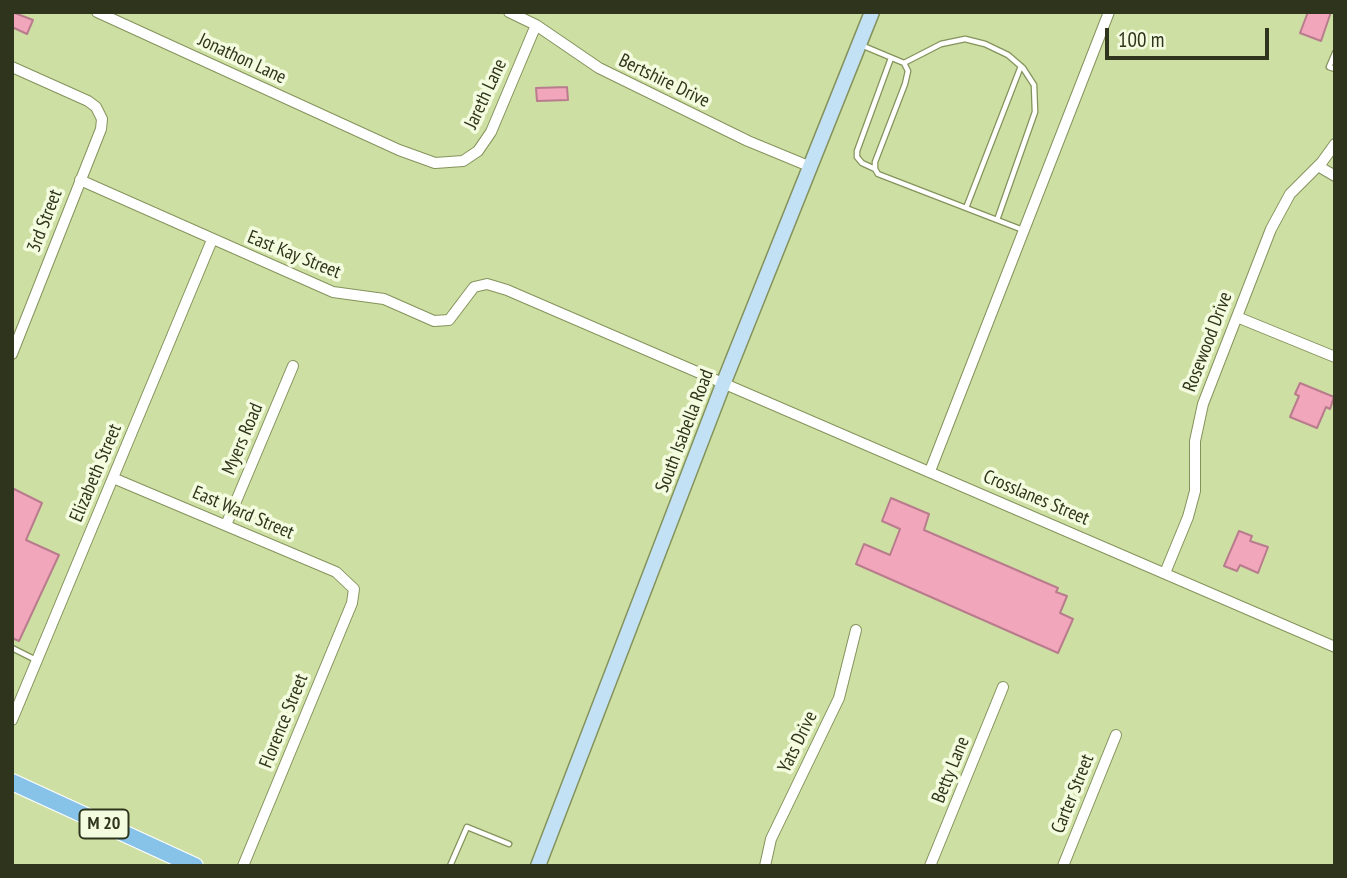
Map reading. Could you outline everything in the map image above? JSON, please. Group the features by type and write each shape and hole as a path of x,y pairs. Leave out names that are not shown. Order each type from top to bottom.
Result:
{"main road":[{"name":"South Isabella Road","path":"538,866 724,382 873,12"},
{"name":"M 20","path":"12,782 195,866"}],"street":[{"name":"Jonathon Lane","path":"97,12 372,138"},
{"name":"Bertshire Drive","path":"509,12 536,25 599,68 737,135 811,167"},
{"path":"930,471 1109,12"},
{"name":"Jareth Lane","path":"372,138 435,163 463,161 471,156 478,151 491,132 536,25"},
{"path":"12,67 96,107 102,119 101,129 80,180"},
{"name":"Rosewood Drive","path":"1165,573 1188,517 1195,491 1197,424 1237,317 1280,210 1290,194 1335,144"},
{"path":"1318,166 1335,176"},
{"name":"East Kay Street","path":"80,180 332,292 384,299 434,321 449,320 474,286 487,284 724,382"},
{"name":"3rd Street","path":"12,354 80,180"},
{"name":"Elizabeth Street","path":"12,720 212,240"},
{"path":"1237,317 1335,357"},
{"name":"Myers Road","path":"226,525 293,366"},
{"name":"Crosslanes Street","path":"724,382 1335,647"},
{"name":"East Ward Street","path":"113,478 336,572 354,589"},
{"name":"Florence Street","path":"243,866 352,603 354,589"},
{"name":"Yats Drive","path":"765,866 771,839 839,698 856,630"},
{"name":"Betty Lane","path":"930,866 1003,687"},
{"name":"Carter Street","path":"1063,866 1116,735"}],"lane":[{"path":"904,63 941,44 965,39 985,44 1008,55 1021,66 1034,85 1035,112 997,220"},
{"path":"860,44 904,63 908,71 875,169"},
{"path":"1335,53 1329,67 1335,69"},
{"path":"891,58 857,157 878,174 1024,230"},
{"path":"966,208 1021,66"},
{"path":"12,659 14,649 37,661"},
{"path":"450,866 467,827 509,844"}],"building":[{"path":"12,12 33,20 27,34 12,27"},
{"path":"1308,12 1331,12 1321,41 1300,33"},
{"path":"567,87 568,100 537,101 536,88"},
{"path":"1300,383 1334,397 1330,409 1326,407 1317,428 1290,417 1299,396 1295,394"},
{"path":"12,488 42,503 26,540 59,555 19,641 12,638"},
{"path":"891,498 929,514 924,530 1058,588 1056,592 1067,596 1060,613 1073,619 1058,653 856,564 864,544 890,555 900,529 882,521"},
{"path":"1239,531 1252,536 1250,541 1268,547 1258,573 1240,565 1237,571 1224,566"}]}
